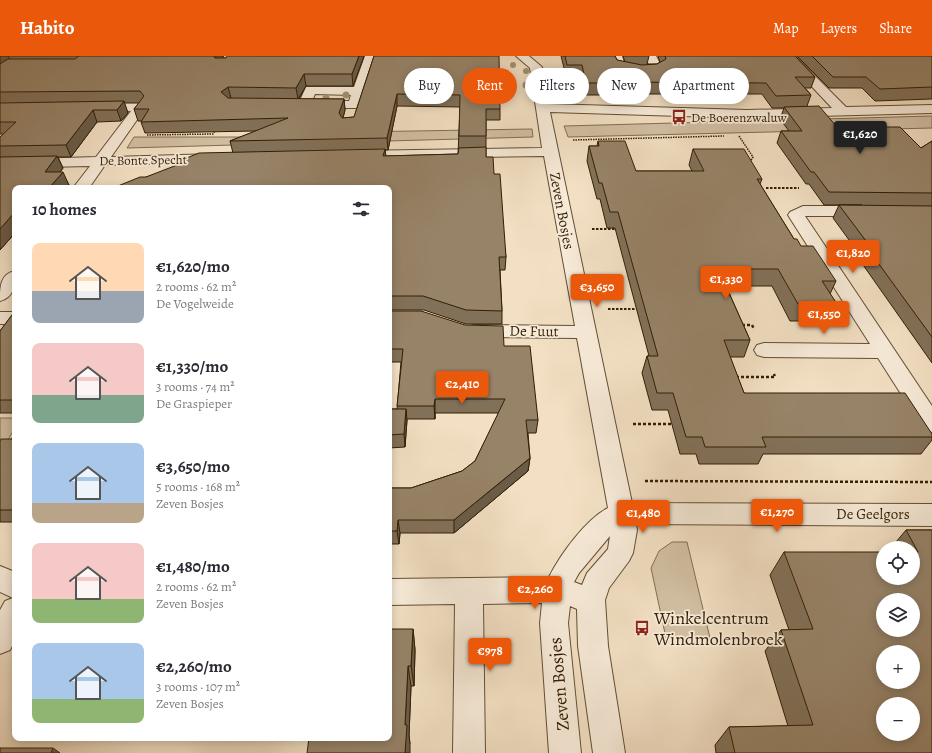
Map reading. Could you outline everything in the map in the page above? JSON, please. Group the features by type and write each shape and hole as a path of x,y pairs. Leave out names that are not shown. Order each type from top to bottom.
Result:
{"street":[{"path":"351,118 358,91 371,56"},
{"name":"Zeven Bosjes","path":"522,56 536,67 544,108 550,152 622,513 624,530 620,553 597,582 591,600 594,646 609,753"},
{"path":"616,56 620,68 629,71 657,69 650,56"},
{"path":"789,56 843,112"},
{"path":"304,105 310,90 358,91"},
{"path":"289,104 354,105"},
{"path":"82,107 140,107 83,185"},
{"path":"544,108 746,114 932,109"},
{"path":"343,155 550,152"},
{"name":"De Bonte Specht","path":"0,164 225,158"},
{"path":"882,212 803,211 796,215 932,424"},
{"path":"0,295 12,280"},
{"path":"0,318 12,318"},
{"name":"De Fuut","path":"458,328 465,330 586,332"},
{"path":"764,350 885,351"},
{"name":"Zeven Bosjes","path":"565,753 554,623 557,590 569,565 578,554 608,520 622,513"},
{"name":"De Geelgors","path":"622,513 932,514"},
{"path":"0,578 12,584"},
{"path":"392,592 557,590 591,600"},
{"path":"469,592 469,753"},
{"path":"0,640 12,616"}],"path":[{"path":"517,84 521,84"},
{"path":"119,136 213,134 216,128"},
{"path":"739,136 753,157 750,162"},
{"path":"565,229 620,230"},
{"path":"581,309 642,309"},
{"path":"731,377 775,377 752,325 738,324"},
{"path":"604,424 680,424"},
{"path":"8,446 12,439"},
{"path":"616,481 932,482"}],"shaded area":[{"path":"932,116 932,128 568,137 564,126"},
{"path":"532,129 533,137 351,142 354,132"},
{"path":"134,137 343,137 341,142 127,148"},
{"path":"0,418 12,418 12,433 0,453"},
{"path":"672,542 687,542 710,638 666,638 651,568 659,551"}],"building":[{"path":"79,56 214,56 215,58 226,58 227,56 359,56 352,74 304,74 296,88 228,87 221,92 228,98 344,99 339,113 342,118 354,117 374,56 499,56 499,68 462,68 462,104 500,104 500,109 486,109 486,136 459,136 460,95 454,95 454,68 404,68 404,94 397,94 387,138 230,141 288,118 141,122 149,109 134,109 144,96 140,91 0,92 0,64 8,59 75,59"},
{"path":"565,56 615,56 617,60 642,65 657,64 666,59 665,56 795,56 815,77 795,77 811,95 776,96 766,83 749,83 749,68 659,68 659,82 651,82 651,68 597,68 597,83 589,83 589,68 583,68 582,65 567,65"},
{"path":"812,56 932,56 932,87 880,89 866,77 833,77"},
{"path":"124,101 117,110 93,110 66,145 0,146 0,137 16,122 0,122 0,103"},
{"path":"819,106 837,127 900,127 921,148 932,141 932,193 829,192 814,172 811,172 781,131 802,131 784,107"},
{"path":"598,141 625,141 636,171 704,171 693,149 744,149 762,179 757,179 794,239 797,239 801,246 813,246 836,281 822,281 837,304 798,304 778,269 726,269 727,273 720,273 750,340 724,340 744,393 905,393 932,434 932,437 762,437 766,447 705,447 702,437 686,437 673,393 657,393 647,356 658,356 618,212 610,212 602,183 599,183 589,146 599,146"},
{"path":"486,147 486,157 493,157 494,174 500,174 506,257 499,257 502,311 466,310 423,296 392,296 392,185 120,185 177,165 179,161 199,153 385,149 383,156 458,154 459,148"},
{"path":"57,156 45,172 63,172 52,185 12,185 12,215 0,229 0,157"},
{"path":"839,205 932,206 932,337 868,249 872,249"},
{"path":"392,311 421,311 465,325 503,326 504,346 530,346 538,420 526,420 530,458 454,520 398,520 397,531 392,531 392,488 411,488 462,471 475,461 505,399 435,399 434,406 397,406 403,349 392,349"},
{"path":"12,315 12,400 0,400 0,331"},
{"path":"392,409 406,409 404,434 392,435"},
{"path":"1,439 12,439 12,510 0,510"},
{"path":"906,530 932,530 932,753 735,753 729,727 813,725 781,630 813,629 784,552 876,552 876,585 920,585 920,541 912,541"},
{"path":"392,629 413,629 411,666 408,666 405,753 307,753 309,741 392,741"},
{"path":"0,748 53,748 51,753 0,753"}],"place":[{"name":"De Boerenzwaluw","path":"679,117"},
{"name":"Winkelcentrum Windmolenbroek","path":"642,628"}]}
